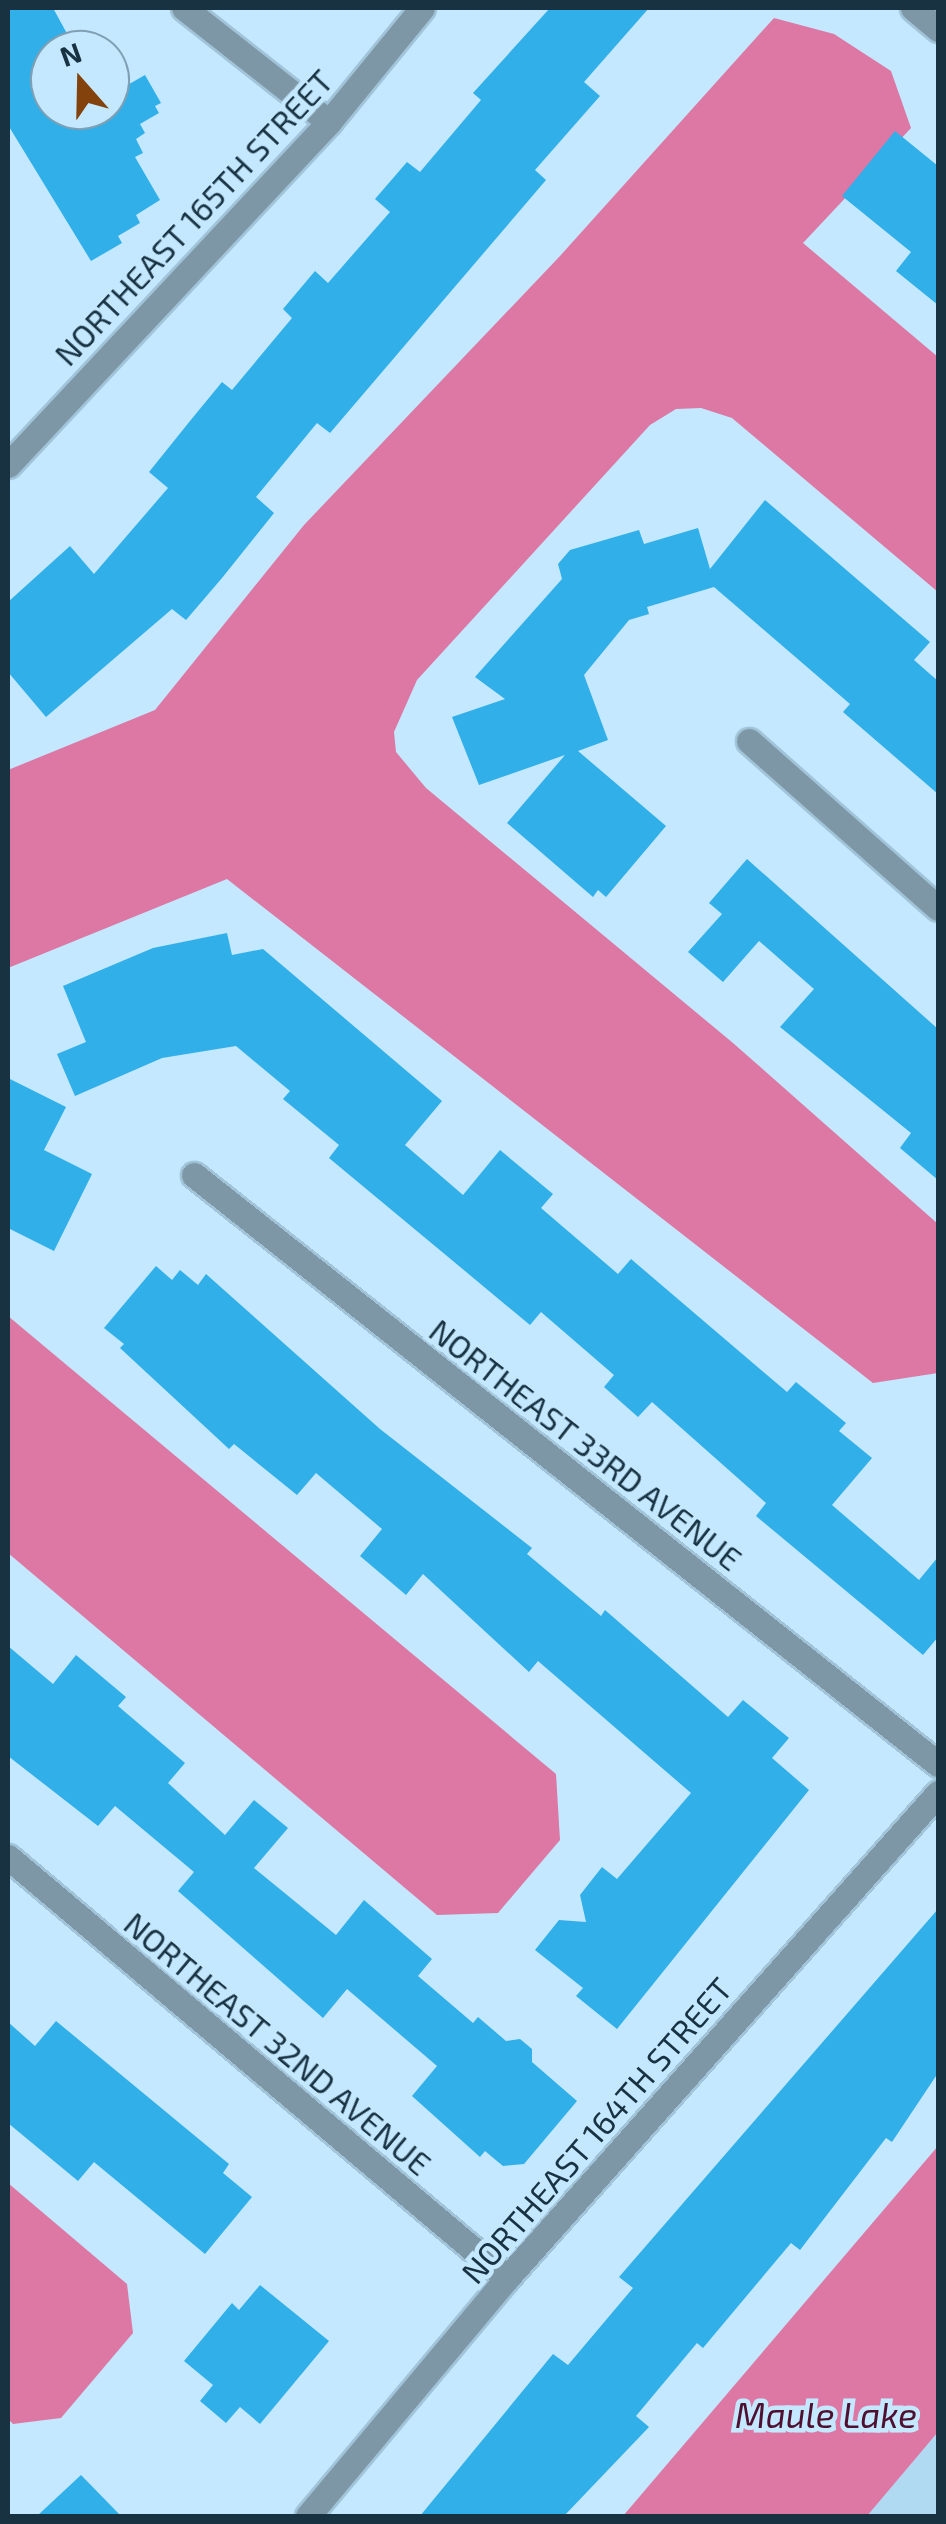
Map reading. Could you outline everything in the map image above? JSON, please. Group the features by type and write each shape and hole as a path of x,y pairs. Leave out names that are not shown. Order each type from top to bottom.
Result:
{"street":[{"path":"184,8 329,122"},
{"name":"NORTHEAST 165TH STREET","path":"8,465 329,122 422,8"},
{"path":"913,8 938,29"},
{"path":"749,741 938,908"},
{"name":"NORTHEAST 33RD AVENUE","path":"194,1175 938,1764"},
{"name":"NORTHEAST 164TH STREET","path":"308,2516 507,2278 938,1792"},
{"name":"NORTHEAST 32ND AVENUE","path":"8,1857 507,2278"}],"shaded area":[{"path":"938,2432 938,2516 867,2516"}],"water":[{"path":"774,18 834,34 891,71 911,128 803,243 938,357 938,592 732,418 701,408 676,409 650,425 417,680 394,732 396,752 426,788 733,1043 938,1224 938,1373 873,1383 227,879 8,968 8,770 155,710 304,525 560,256"},
{"path":"8,1316 556,1774 560,1840 498,1913 437,1915 8,1553"},
{"name":"Maule Lake","path":"938,2146 938,2432 867,2516 623,2516"},
{"path":"8,2183 127,2284 133,2333 61,2418 13,2424 8,2419"}],"building":[{"path":"8,8 53,8 65,30 30,30 30,130 130,130 130,84 145,75 161,103 155,106 159,113 140,124 145,133 136,139 143,153 135,157 160,200 136,215 140,223 118,236 122,243 91,261 8,125"},
{"path":"550,8 649,8 584,82 600,96 535,170 546,180 330,433 317,423 256,497 274,513 222,578 186,620 172,609 46,717 8,672 8,602 70,546 94,574 168,488 149,472 190,421 222,382 232,390 292,318 283,309 315,271 328,283 390,212 375,199 407,162 420,172 481,100 473,93"},
{"path":"895,131 938,166 938,305 896,271 911,252 842,196"},
{"path":"765,500 930,642 914,660 938,681 938,794 843,712 850,704 714,587 647,607 649,614 629,620 584,675 608,740 578,751 666,826 606,897 598,890 593,897 507,823 565,755 479,785 452,717 505,699 475,677 562,579 558,564 570,550 639,530 644,544 698,528 710,569"},
{"path":"747,859 938,1029 938,1180 900,1148 911,1133 780,1027 814,989 759,941 723,982 688,952 722,914 709,903"},
{"path":"227,933 232,955 263,949 442,1101 405,1145 463,1195 500,1150 553,1194 541,1208 618,1274 631,1259 787,1392 796,1382 846,1423 839,1431 872,1458 832,1505 919,1580 938,1557 938,1637 923,1655 756,1516 766,1503 652,1402 638,1417 604,1387 614,1375 541,1312 530,1325 329,1158 339,1145 283,1099 290,1091 236,1046 162,1058 75,1096 57,1054 86,1042 63,986 153,948"},
{"path":"8,1078 66,1107 44,1150 92,1174 54,1251 8,1228"},
{"path":"156,1266 172,1280 180,1270 198,1285 206,1274 380,1429 532,1548 527,1554 601,1616 605,1610 728,1717 743,1700 789,1738 772,1758 809,1790 617,2029 576,1996 583,1988 535,1950 559,1920 586,1922 580,1895 602,1867 617,1879 691,1793 538,1661 529,1672 423,1574 406,1595 360,1556 382,1529 316,1473 297,1495 234,1444 229,1449 120,1348 124,1344 104,1328"},
{"path":"8,1646 53,1684 76,1655 126,1697 118,1706 185,1763 168,1783 225,1835 254,1800 288,1828 254,1868 336,1935 364,1900 432,1959 418,1976 473,2023 478,2017 506,2041 520,2039 532,2049 532,2062 577,2101 524,2164 503,2166 485,2151 480,2157 412,2096 437,2066 347,1989 323,2018 178,1891 194,1872 115,1806 98,1826 8,1756"},
{"path":"938,1909 938,2073 892,2142 886,2138 800,2250 791,2243 703,2348 697,2343 636,2416 649,2427 564,2516 420,2516 553,2354 568,2365 633,2288 619,2277"},
{"path":"56,2021 229,2164 223,2173 252,2197 205,2254 94,2162 78,2181 8,2123 8,2022 35,2046"},
{"path":"260,2285 329,2341 260,2424 240,2407 226,2423 200,2401 213,2385 184,2361 232,2303 239,2310"},
{"path":"81,2475 121,2516 37,2516"}]}
